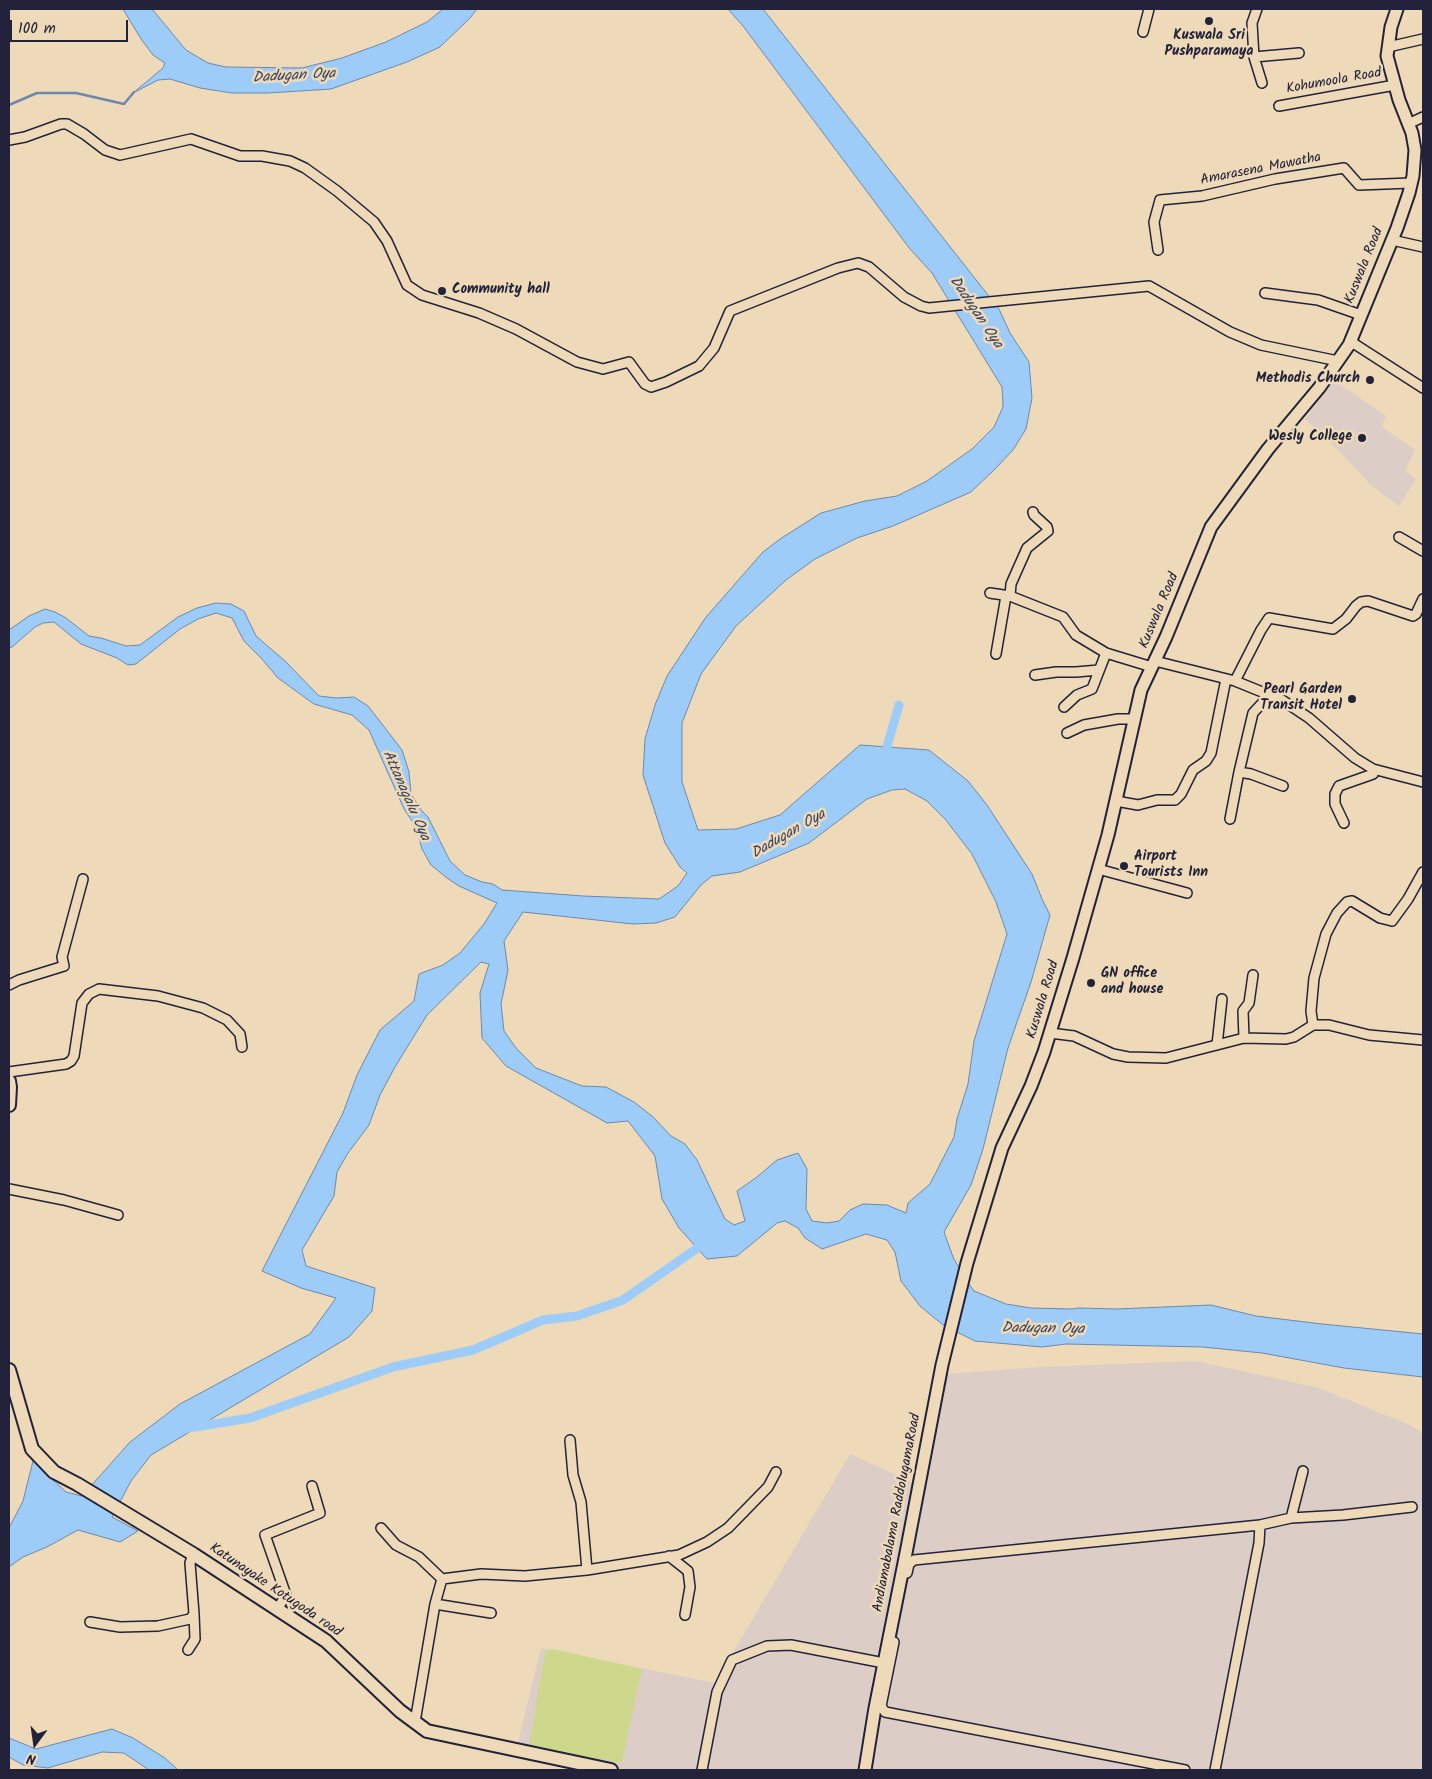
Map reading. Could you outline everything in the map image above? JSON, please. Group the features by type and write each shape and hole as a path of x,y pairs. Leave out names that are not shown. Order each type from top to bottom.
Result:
{"main road":[{"path":"9,1081 9,1105"},
{"name":"Katunayake Kotugoda road","path":"9,1370 32,1449 54,1472 193,1554 326,1641 400,1711 427,1731 611,1770"}],"street":[{"path":"1143,32 1149,9"},
{"path":"1257,9 1252,23 1254,57 1262,83"},
{"name":"Kuswala Road","path":"967,1264 1002,1148 1031,1086 1050,1032 1098,870 1142,690 1212,527 1268,449 1319,388 1338,361 1350,341 1392,240 1411,183 1415,150 1408,124 1398,100 1387,56 1391,27 1397,9"},
{"path":"1388,47 1423,39"},
{"path":"1254,57 1299,53"},
{"name":"Kohumoola Road","path":"1279,106 1395,85"},
{"path":"1408,124 1423,117"},
{"path":"9,140 60,124 67,124 105,150 120,155 191,139 240,156 262,156 290,161 305,168 337,190 374,222 387,242 407,285 422,296 479,314 516,329 577,362 603,369 629,362 645,384 651,387 699,366 714,348 730,312 838,268 858,263 869,267 904,297 929,308 1149,286 1230,332 1261,345 1338,361"},
{"name":"Amarasena Mawatha","path":"1158,250 1154,222 1160,200 1202,196 1275,179 1344,168 1359,185 1411,183"},
{"path":"1392,240 1423,247"},
{"path":"1265,293 1318,300 1361,315"},
{"path":"1350,341 1423,388"},
{"path":"996,654 1011,584 1027,548 1048,531 1047,527 1034,515 1034,512"},
{"path":"1399,537 1423,551"},
{"path":"990,593 1008,596 1063,617 1076,635 1106,653 1231,680 1274,696 1308,718 1355,758 1373,769 1423,782"},
{"path":"1116,802 1138,805 1157,800 1175,800 1181,794 1193,770 1206,760 1211,753 1231,680 1269,618 1332,629 1346,620 1361,602 1368,601 1413,616 1416,614 1423,599"},
{"path":"1064,706 1077,695 1092,688 1106,653"},
{"path":"1036,675 1099,670"},
{"path":"1230,820 1253,713 1266,699 1274,696"},
{"path":"1067,733 1084,724 1118,719 1135,719"},
{"path":"1344,823 1335,804 1335,794 1339,786 1372,774 1373,769"},
{"path":"1239,772 1251,774 1283,786"},
{"path":"1098,870 1187,893"},
{"path":"1312,1025 1311,1011 1314,978 1326,934 1338,912 1347,902 1352,901 1380,918 1392,921 1423,872"},
{"path":"9,986 19,980 64,966 62,957 83,880"},
{"path":"1244,1038 1243,1011 1249,1003 1253,975"},
{"path":"9,1072 66,1064 71,1061 74,1056 82,1003 89,994 99,989 158,996 203,1008 227,1020 240,1034 242,1047"},
{"path":"1217,1046 1222,1000"},
{"path":"1050,1032 1074,1036 1113,1054 1128,1057 1166,1058 1244,1038 1286,1039 1294,1037 1312,1025 1329,1025 1369,1035 1423,1040"},
{"path":"9,1188 64,1200 118,1215"},
{"name":"Andiamabalama RaddolugamaRoad","path":"865,1770 942,1365 967,1264"},
{"path":"570,1440 573,1475 581,1502 587,1570"},
{"path":"1290,1518 1303,1471"},
{"path":"442,1579 480,1574 525,1576 587,1570 679,1555 707,1542 728,1528 768,1487 776,1472"},
{"path":"278,1608 286,1595 265,1535 320,1513 312,1486"},
{"path":"1185,1770 885,1712 881,1706 909,1564 914,1560 1260,1525 1290,1518 1412,1507"},
{"path":"1214,1770 1258,1552 1260,1525"},
{"path":"381,1528 396,1545 419,1557 442,1579"},
{"path":"188,1650 195,1639 190,1563 193,1554"},
{"path":"669,1556 688,1572 690,1587 685,1615"},
{"path":"415,1722 435,1604 442,1579"},
{"path":"435,1604 492,1613"},
{"path":"90,1622 120,1627 158,1626 190,1619 194,1614"},
{"path":"702,1770 717,1692 732,1660 767,1646 791,1645 884,1663"}],"shaded area":[{"name":"Wesly College","path":"1334,380 1386,416 1382,427 1415,450 1405,471 1416,479 1399,506 1372,486 1305,419"},
{"path":"1196,1361 1319,1388 1410,1425 1423,1434 1423,1770 628,1770 517,1747 541,1648 715,1683 850,1454 919,1485 946,1374 1039,1367"}],"green space":[{"path":"553,1649 642,1669 622,1763 529,1747 545,1651"}],"water":[{"name":"Dadugan Oya","path":"123,9 152,9 186,50 208,63 226,67 302,68 342,58 386,42 427,22 443,9 477,9 440,47 407,62 331,89 232,93 200,88 170,79 158,80 133,93 163,68 165,63 153,55"},
{"path":"728,9 763,9 999,309 1010,333 1029,362 1032,398 1026,429 1013,450 971,492 893,526 857,538 815,559 786,580 736,626 701,674 682,723 682,782 698,830 736,829 780,815 860,745 929,750 968,781 987,805 1032,874 1050,915 1031,982 1008,1048 983,1149 971,1185 944,1232 953,1257 974,1291 1006,1304 1031,1308 1117,1309 1211,1305 1256,1316 1423,1334 1423,1377 1344,1368 1262,1353 1203,1347 1066,1344 1042,1347 975,1341 943,1325 920,1306 901,1281 895,1252 887,1240 866,1234 822,1249 805,1238 798,1228 785,1221 777,1223 737,1256 707,1259 679,1228 662,1199 655,1156 628,1121 607,1123 506,1066 482,1038 480,993 489,964 481,962 427,1015 380,1095 369,1125 348,1153 337,1172 334,1196 302,1250 306,1266 375,1288 372,1311 349,1337 151,1455 131,1481 112,1517 138,1531 120,1542 78,1530 47,1547 23,1557 9,1567 9,1528 23,1501 33,1461 66,1492 82,1496 130,1442 180,1404 310,1334 336,1298 301,1288 262,1271 343,1113 357,1075 380,1030 414,1001 419,974 443,965 460,953 484,924 497,903 459,886 431,865 422,849 416,827 404,809 369,730 352,715 314,704 278,678 244,641 232,618 216,613 198,619 180,629 136,664 128,665 117,658 81,644 54,622 43,623 35,627 9,648 9,630 29,616 45,609 66,618 89,636 126,646 140,645 178,617 197,608 216,603 231,604 244,611 256,636 285,661 319,696 354,697 368,706 402,750 409,772 411,794 428,817 450,861 465,875 493,884 502,890 583,896 659,899 678,886 687,873 680,867 665,843 643,775 645,739 655,705 667,676 706,617 763,552 780,539 821,513 865,501 897,496 927,481 972,449 994,427 1003,407 1002,387 932,273 910,249 743,26","holes":["905,789 927,801 945,819 972,854 996,902 1007,934 974,1041 968,1084 957,1119 954,1137 930,1184 908,1203 906,1213 887,1205 863,1204 850,1210 839,1221 827,1223 812,1221 806,1209 807,1169 798,1153 777,1160 737,1191 745,1221 734,1225 725,1219 697,1160 685,1144 671,1136 652,1116 634,1102 606,1087 582,1086 536,1068 516,1048 504,1031 501,1004 508,970 504,941 523,912 633,924 656,923 675,917 701,885 712,876 740,872 809,843 867,799 892,790"]},
{"path":"112,1729 133,1738 165,1758 178,1770 149,1770 124,1753 102,1752 48,1768 23,1765 9,1757 9,1738 36,1749"}],"waterway":[{"path":"9,105 37,93 76,93 124,104 134,92"},
{"path":"884,757 899,705"},
{"path":"183,1429 250,1418 393,1367 473,1350 543,1320 577,1316 623,1300 706,1242"}],"place":[{"name":"Kuswala Sri Pushparamaya","path":"1209,21"},
{"name":"Community hall","path":"442,291"},
{"name":"Methodis Church","path":"1370,380"},
{"name":"Wesly College","path":"1362,438"},
{"name":"Pearl Garden Transit Hotel","path":"1352,699"},
{"name":"Airport Tourists Inn","path":"1124,866"},
{"name":"GN office and house","path":"1091,983"}],"water label":[{"name":"Attanagalu Oya","path":"405,796"}]}
